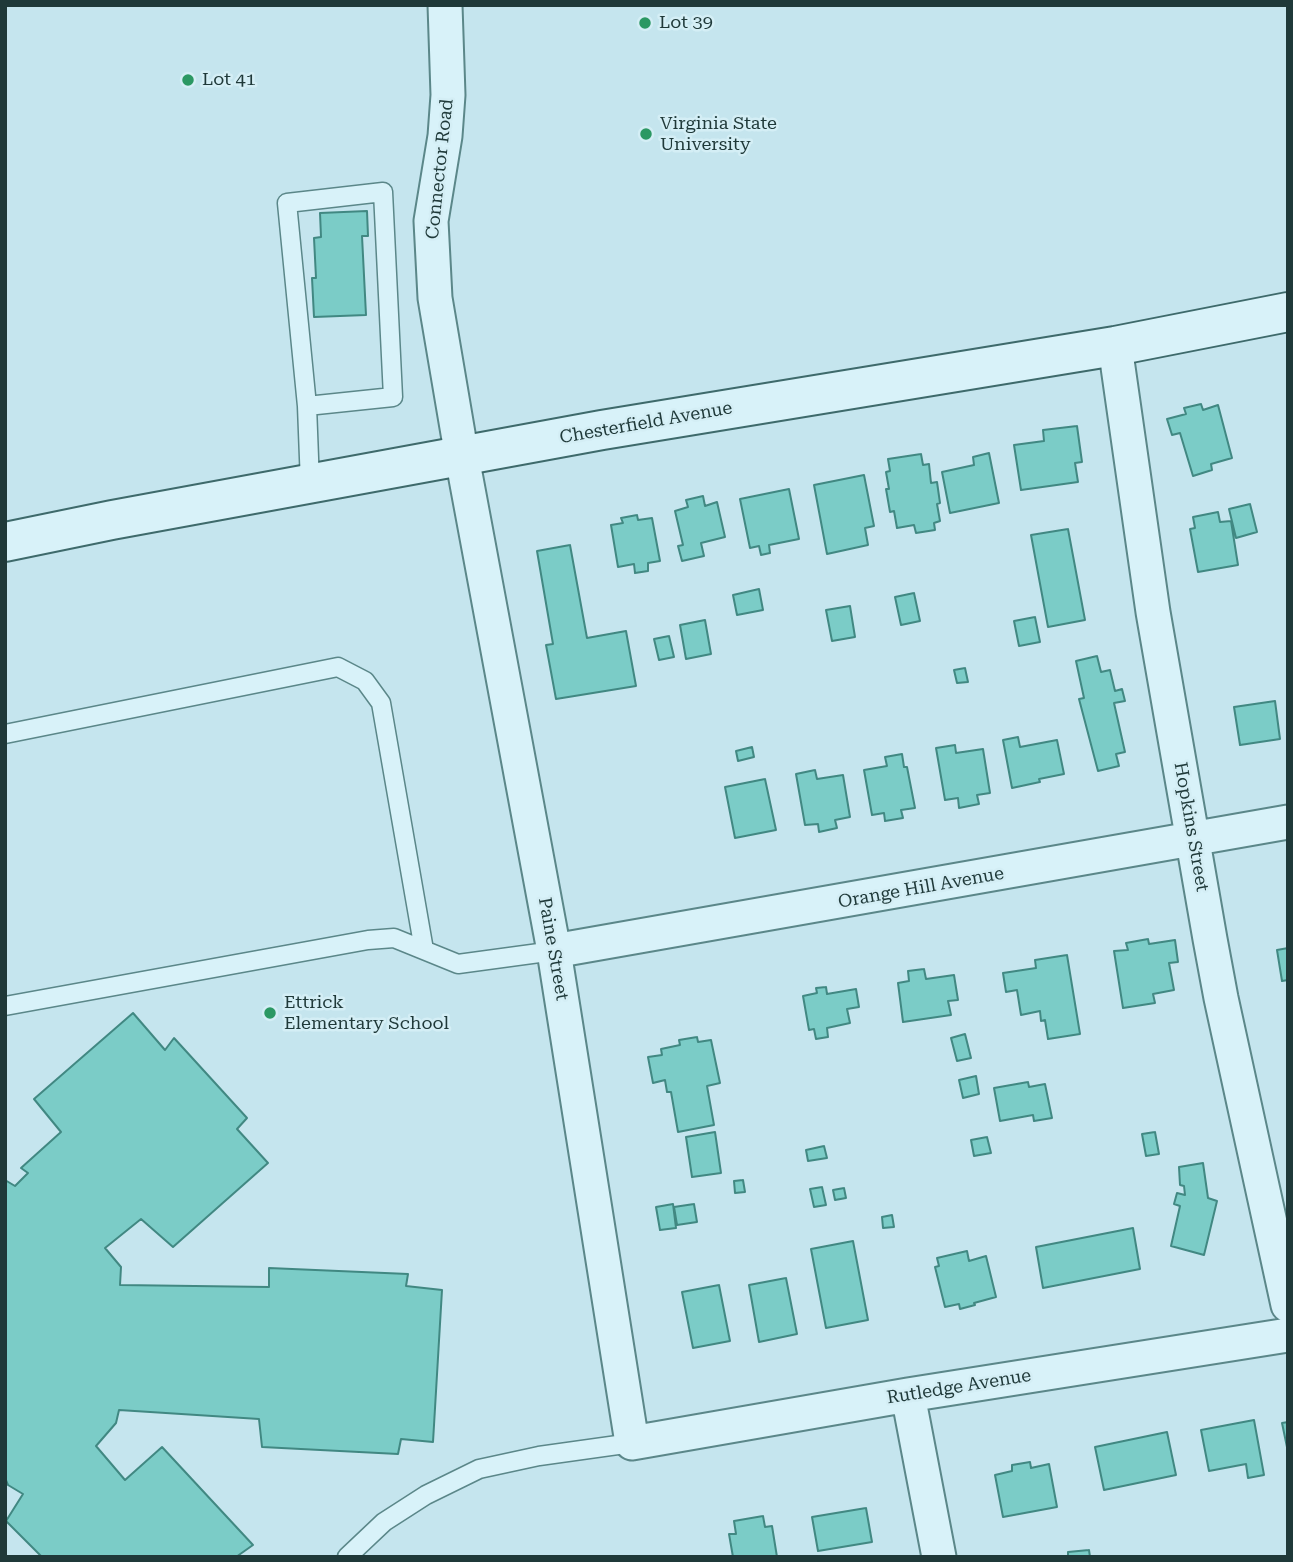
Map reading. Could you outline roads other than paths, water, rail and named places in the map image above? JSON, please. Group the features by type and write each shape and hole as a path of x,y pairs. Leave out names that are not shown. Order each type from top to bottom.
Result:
{"main road":[{"name":"Chesterfield Avenue","path":"5,542 602,430 1115,346 1288,312"}],"street":[{"name":"Connector Road","path":"445,5 448,95 445,136 431,221 432,257 435,298 462,457"},
{"name":"Hopkins Street","path":"1115,346 1153,612 1221,998 1288,1305"},
{"name":"Paine Street","path":"462,457 554,951 632,1443"},
{"name":"Orange Hill Avenue","path":"554,951 1193,841 1288,822"},
{"name":"Rutledge Avenue","path":"632,1443 908,1395 1288,1335"},
{"path":"908,1395 939,1557"}],"lane":[{"path":"307,407 393,397 383,192 287,204 307,407 310,484"},
{"path":"5,734 338,667 365,681 381,703 424,950"},
{"path":"5,1006 368,940 394,938 458,964 554,951"},
{"path":"347,1557 384,1522 426,1496 479,1469 632,1443"}],"place":[{"name":"Lot 39","path":"645,23"},
{"name":"Lot 41","path":"188,80"},
{"name":"Virginia State University","path":"646,134"},
{"name":"Ettrick Elementary School","path":"270,1013"}]}
